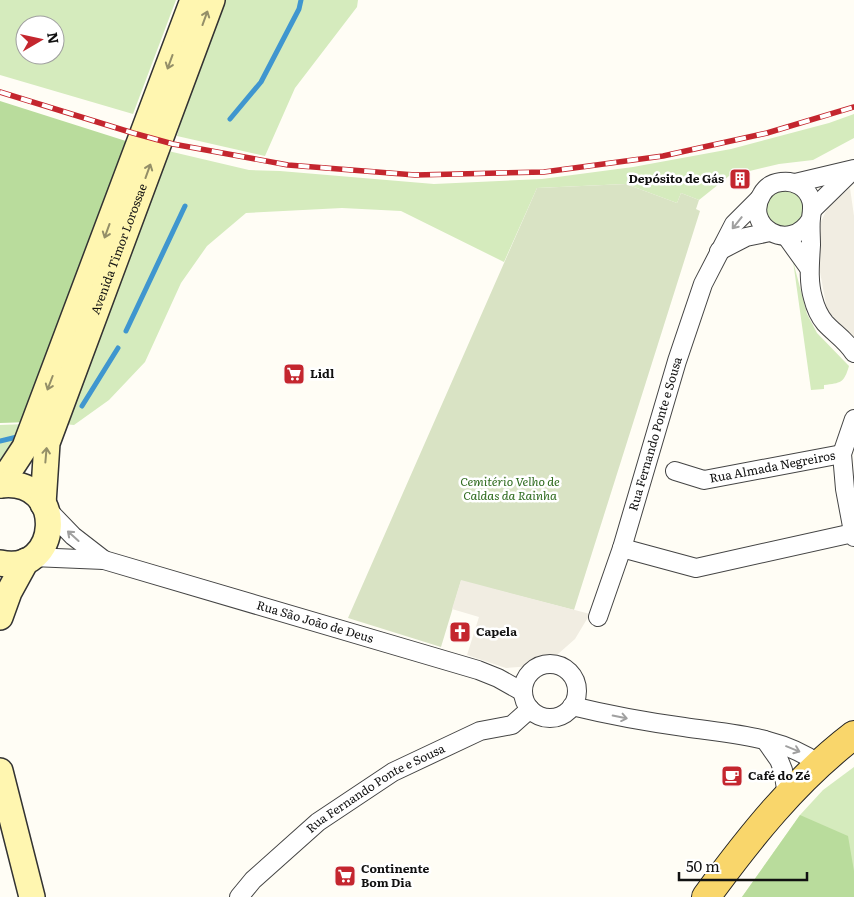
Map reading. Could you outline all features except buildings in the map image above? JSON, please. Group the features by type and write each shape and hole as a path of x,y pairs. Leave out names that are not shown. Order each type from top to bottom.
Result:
{"main road":[{"name":"Avenida Timor Lorossae","path":"0,485 26,444 193,0"},
{"name":"Avenida Timor Lorossae","path":"0,618 9,592 29,559 43,546 47,539 49,524 45,506 47,443 212,0"},
{"path":"0,485 8,484 24,487 37,495 45,506"},
{"path":"0,563 11,565 29,559"},
{"path":"706,897 771,812 819,764 854,735"},
{"path":"0,771 32,897"}],"street":[{"path":"809,268 778,234 760,221 758,214 759,199 770,185 778,182 796,183 854,169"},
{"path":"719,251 746,237 801,231 812,214 854,169"},
{"path":"796,183 808,193 812,214 809,268 813,298 823,321 854,352"},
{"name":"Rua Fernando Ponte e Sousa","path":"598,617 622,548 677,361 703,284 734,224 759,199"},
{"path":"622,548 696,568 853,535 845,489 842,454 850,426 854,419"},
{"name":"Rua Almada Negreiros","path":"675,471 704,480 842,454"},
{"path":"45,506 73,536 104,560"},
{"path":"29,559 104,560"},
{"name":"Rua São João de Deus","path":"104,560 478,670 498,678 523,692"},
{"path":"554,664 562,666 568,671 576,684 577,695 572,706 560,716 552,718 544,717 530,709 525,701 523,692 527,677 538,666 554,664"},
{"path":"572,706 635,720 764,740 792,748 819,764"},
{"name":"Rua Fernando Ponte e Sousa","path":"239,897 253,880 318,822 393,772 480,731 512,725 530,709"},
{"path":"764,740 779,760 783,770 787,795"}],"green space":[{"path":"0,0 176,0 133,114 0,75"},
{"path":"220,0 358,0 357,7 295,88 265,156 177,136 195,66"},
{"path":"0,101 129,142 30,422 0,423"},
{"path":"854,114 854,138 813,160 779,164 729,176 699,200 681,193 677,203 626,184 537,188 504,262 401,211 342,208 246,213 207,246 181,283 145,362 109,400 74,425 63,424 164,150 249,170 434,184 542,179 633,167 731,149 829,123"},
{"name":"Cemitério Velho de Caldas da Rainha","path":"626,184 677,203 681,193 699,200 696,209 700,211 574,610 461,581 441,647 348,618 537,188"},
{"path":"791,185 810,209 792,233 764,221 764,198"},
{"path":"793,261 807,314 817,333 849,366 841,381 824,385 824,389 811,390"},
{"path":"27,424 0,468 0,425"},
{"path":"854,767 854,897 742,897 800,815 823,790"},
{"path":"800,815 848,836 854,871 854,897 742,897"}],"shaded area":[{"path":"850,188 854,216 854,339 827,310 818,261 816,232 828,207"},
{"path":"461,580 590,614 575,639 558,654 533,666 506,668 467,655 479,617 452,609"}],"waterway":[{"path":"230,119 261,82 299,9 301,0"},
{"path":"126,331 185,206"},
{"path":"82,406 118,348"},
{"path":"0,441 21,436"}],"railway":[{"path":"0,92 173,144 288,165 415,175 544,172 663,156 767,133 854,107"}],"place":[{"name":"Depósito de Gás","path":"740,179"},
{"name":"Lidl","path":"294,374"},
{"name":"Capela","path":"460,632"},
{"name":"Café do Zé","path":"732,776"},
{"name":"Continente Bom Dia","path":"345,876"}]}
